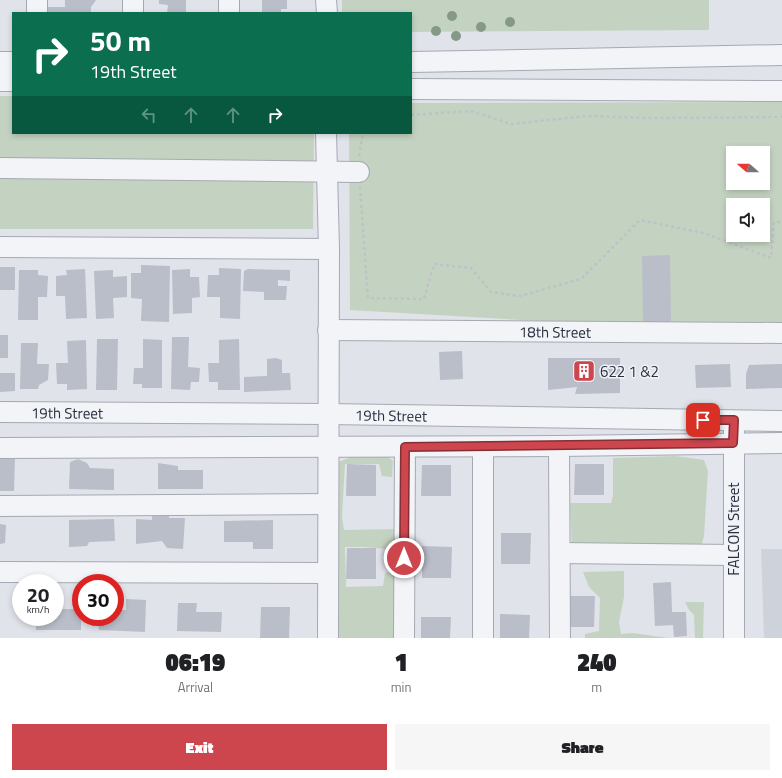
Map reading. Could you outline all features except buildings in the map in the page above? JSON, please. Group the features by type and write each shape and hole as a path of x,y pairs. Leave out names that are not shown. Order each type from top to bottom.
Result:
{"street":[{"path":"37,0 37,12"},
{"path":"133,0 133,12"},
{"path":"229,0 229,12"},
{"path":"326,0 327,12"},
{"path":"412,62 782,55"},
{"path":"0,62 12,62"},
{"path":"0,81 12,81"},
{"path":"412,89 782,91"},
{"path":"326,134 329,249 328,638"},
{"path":"0,168 327,173 359,172"},
{"path":"0,247 329,249"},
{"name":"18th Street","path":"328,330 782,333"},
{"name":"19th Street","path":"0,412 328,414 782,421"},
{"name":"FALCON Street","path":"734,420 732,555 734,638"},
{"name":"19th Street","path":"0,448 483,447 782,443"},
{"path":"559,446 560,638"},
{"path":"404,638 405,447"},
{"path":"483,447 483,638"},
{"path":"0,506 328,504"},
{"path":"560,553 732,555"},
{"path":"0,572 328,573"}],"path":[{"path":"412,115 471,111 511,124 587,116 653,118 782,117"},
{"path":"363,134 358,159 368,298 424,299 434,264 471,268 491,292 520,296 581,279 640,220 704,233 771,258 774,222 782,222"}],"shaded area":[{"path":"761,549 782,549 782,638 764,638"}],"green space":[{"path":"342,0 709,0 709,30 412,32 412,12 342,12"},
{"path":"0,96 12,96 12,134 314,134 313,229 0,229"},
{"path":"782,102 782,326 642,327 350,310 349,134 412,134 412,103"},
{"path":"358,454 387,456 393,461 392,477 382,476 379,464 345,464 342,516 344,530 396,529 396,550 345,547 346,587 383,586 385,573 395,570 396,638 336,638 336,503 339,462"},
{"path":"675,456 704,460 708,471 704,536 701,547 572,549 570,503 611,503 613,496 613,458"},
{"path":"624,571 624,597 619,622 621,634 633,633 668,638 585,638 585,634 599,631 600,598 589,587 583,572"},
{"path":"685,602 704,602 703,638 695,638 694,615 689,610"}],"place":[{"name":"622 1 &2","path":"584,371"}],"route":[{"path":"404,558 405,447 733,443 734,420 703,420"}]}
